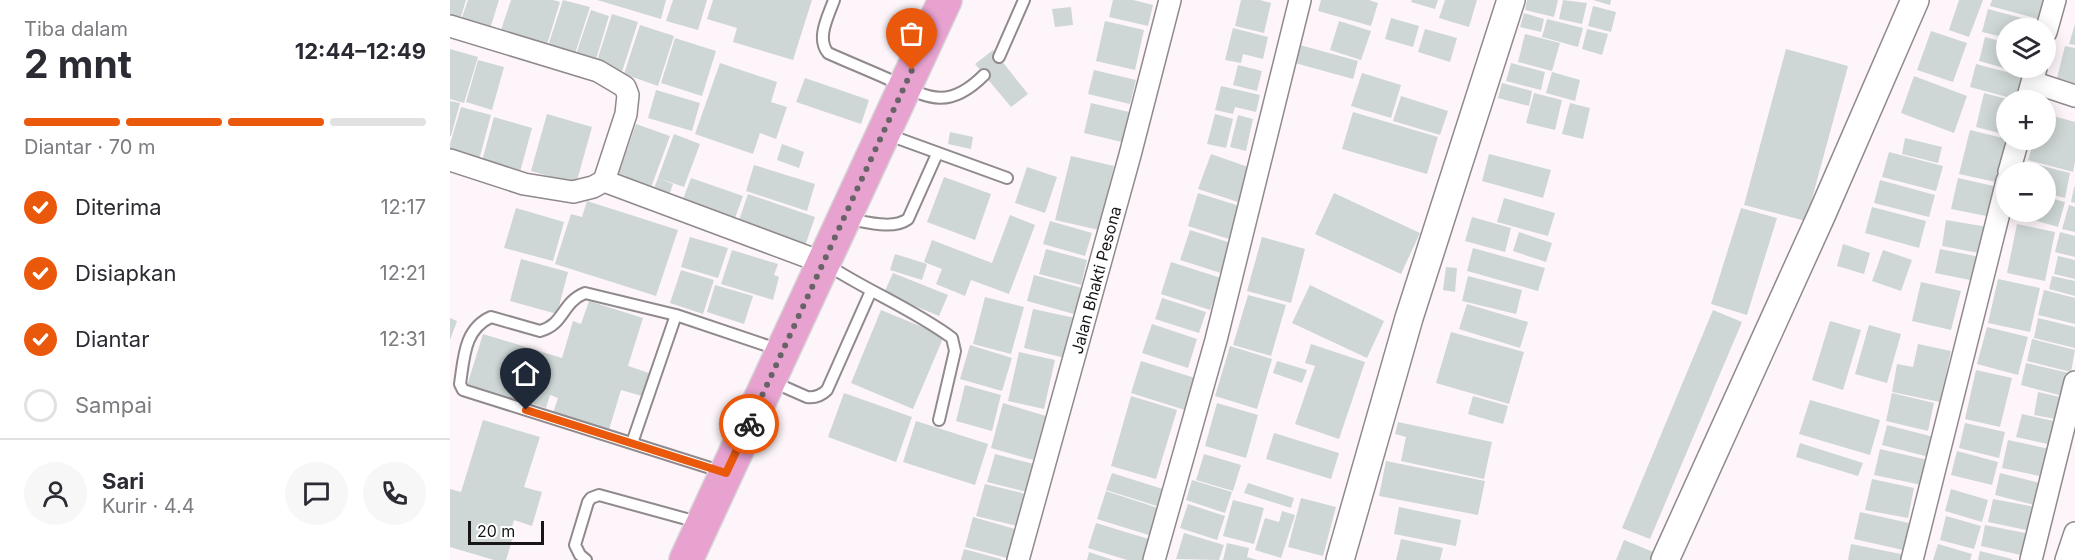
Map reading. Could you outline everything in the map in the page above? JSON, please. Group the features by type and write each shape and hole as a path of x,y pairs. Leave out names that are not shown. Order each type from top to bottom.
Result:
{"highway":[{"path":"688,559 702,524 945,0"}],"street":[{"name":"Jalan Bhakti Pesona","path":"1018,560 1130,155 1170,0"},
{"path":"1154,560 1216,340 1300,0"},
{"path":"1340,560 1409,318 1511,0"},
{"path":"1665,560 1817,225 1914,0"},
{"path":"2050,18 2055,0"},
{"path":"450,26 598,71 625,87 628,95 626,114 604,181 593,187 573,192 524,184 450,160"},
{"path":"2032,83 2075,96"},
{"path":"604,181 824,263"},
{"path":"1912,560 1997,222"},
{"path":"2031,560 2075,382"},
{"path":"2066,560 2075,533"}],"lane":[{"path":"834,0 822,37 822,46 828,53 929,98 949,98 965,91 984,75"},
{"path":"999,57 1024,0"},
{"path":"882,133 1007,178"},
{"path":"843,219 888,224 908,219 937,154"},
{"path":"824,263 932,323 952,338 955,351 939,420"},
{"path":"770,380 807,397 822,395 827,390 871,291"},
{"path":"726,473 463,390 460,384 468,341 474,329 491,316 540,331 548,329 556,323 575,297 585,293 676,315 783,351"},
{"path":"633,443 676,315"},
{"path":"586,560 580,555 575,545 588,502 599,495 702,524"}],"building":[{"path":"450,0 466,0 459,23 450,20"},
{"path":"468,0 499,0 490,29 461,20"},
{"path":"511,0 560,2 545,51 499,36"},
{"path":"563,0 590,7 573,60 546,52"},
{"path":"597,0 666,0 661,19"},
{"path":"673,0 707,0 698,30 666,21"},
{"path":"713,0 812,0 793,60 733,42 737,28 707,19"},
{"path":"1113,0 1133,0 1153,5 1148,26 1109,17"},
{"path":"1241,0 1260,0 1271,3 1264,33 1235,26"},
{"path":"1321,0 1369,0 1378,3 1371,26 1318,11"},
{"path":"1412,0 1438,0 1435,9 1411,2"},
{"path":"1445,0 1477,0 1469,27 1439,18"},
{"path":"1527,0 1558,0 1554,17 1525,10"},
{"path":"1563,0 1587,3 1582,24 1559,19"},
{"path":"1593,0 1611,0 1610,5"},
{"path":"1959,0 1983,0 1969,37 1949,30"},
{"path":"1992,0 2044,0 2039,18 1990,6"},
{"path":"1593,6 1616,12 1611,32 1588,26"},
{"path":"1071,7 1073,25 1055,27 1052,9"},
{"path":"1988,9 2022,18 1996,18 1996,35 1982,32"},
{"path":"591,10 609,16 594,66 574,60"},
{"path":"1524,13 1544,19 1541,32 1520,27"},
{"path":"612,14 638,22 621,75 595,67"},
{"path":"1391,18 1419,26 1413,47 1385,39"},
{"path":"1547,19 1583,28 1578,47 1542,37"},
{"path":"1105,21 1144,30 1135,70 1096,61"},
{"path":"1339,21 1371,31 1361,60 1330,50"},
{"path":"2075,24 2075,45 2069,44"},
{"path":"640,25 674,36 658,86 624,74"},
{"path":"1233,28 1268,37 1263,59 1243,54 1241,63 1225,60"},
{"path":"1425,29 1457,38 1450,62 1418,52"},
{"path":"1587,29 1608,34 1602,55 1582,49"},
{"path":"1931,31 1967,43 1953,82 1917,70"},
{"path":"1525,34 1560,43 1552,71 1518,62"},
{"path":"1985,37 1996,40 1996,66 1979,61"},
{"path":"675,38 716,51 702,96 661,83"},
{"path":"1300,45 1358,61 1353,79 1295,63"},
{"path":"2065,46 2075,48 2075,91 2055,86"},
{"path":"450,49 478,57 464,103 450,99"},
{"path":"1786,49 1848,66 1806,221 1744,205"},
{"path":"993,50 1028,94 1011,107 975,64"},
{"path":"478,60 504,67 492,110 466,102"},
{"path":"720,63 777,82 771,102 787,107 776,139 760,133 753,154 695,134"},
{"path":"1511,63 1545,72 1541,90 1506,81"},
{"path":"1976,64 1996,69 1996,78 2025,78 2021,90 1996,90 1996,94 1970,87"},
{"path":"1238,65 1262,71 1257,91 1233,85"},
{"path":"1094,70 1136,80 1130,104 1088,94"},
{"path":"1552,72 1580,80 1575,101 1546,93"},
{"path":"1362,73 1401,85 1391,118 1351,106"},
{"path":"1914,76 1967,96 1954,133 1901,113"},
{"path":"805,78 869,100 861,124 796,102"},
{"path":"1502,83 1532,91 1529,106 1498,98"},
{"path":"1221,86 1260,95 1256,112 1235,107 1233,114 1215,110"},
{"path":"656,90 700,103 692,131 648,118"},
{"path":"1534,93 1562,100 1555,130 1526,123"},
{"path":"1984,93 1996,96 1996,132 1976,127"},
{"path":"1401,96 1448,111 1440,135 1393,121"},
{"path":"450,101 460,103 451,136 450,136"},
{"path":"1091,103 1129,112 1122,142 1084,133"},
{"path":"1570,103 1590,108 1583,139 1562,134"},
{"path":"461,107 491,115 479,160 450,152 450,144"},
{"path":"1353,112 1438,137 1427,174 1342,149"},
{"path":"547,114 592,127 576,184 531,171"},
{"path":"1215,114 1233,119 1226,148 1207,144"},
{"path":"1238,115 1253,119 1246,151 1230,147"},
{"path":"494,117 532,128 520,172 482,161"},
{"path":"2056,117 2075,122 2073,172 2056,167 2056,162 2028,160 2031,150 2056,150"},
{"path":"636,124 670,136 649,193 616,181"},
{"path":"1970,130 1996,136 1996,150 2008,150 2005,162 1996,162 1996,182 1959,174"},
{"path":"950,132 973,137 971,149 948,144"},
{"path":"674,134 700,144 684,187 658,178"},
{"path":"1905,138 1942,147 1938,163 1902,154"},
{"path":"782,144 804,152 799,168 777,160"},
{"path":"1889,152 1943,166 1936,191 1882,177"},
{"path":"1211,154 1251,168 1238,202 1198,189"},
{"path":"1489,154 1551,170 1543,198 1482,181"},
{"path":"1071,156 1114,166 1099,230 1055,220"},
{"path":"754,165 815,184 807,211 746,191"},
{"path":"1027,167 1057,177 1045,213 1015,203"},
{"path":"2056,169 2070,173 2065,198 2056,196"},
{"path":"944,177 991,194 975,240 927,222"},
{"path":"658,178 673,184 667,201 651,196"},
{"path":"691,178 743,196 735,218 683,199"},
{"path":"1958,178 1996,187 1991,217 1951,209"},
{"path":"1880,180 1935,195 1929,217 1874,203"},
{"path":"2075,187 2075,203 2071,202"},
{"path":"1198,193 1246,208 1235,241 1188,226"},
{"path":"1334,193 1420,233 1401,274 1315,234"},
{"path":"748,194 815,217 805,246 738,223"},
{"path":"1504,198 1555,213 1548,236 1497,222"},
{"path":"2056,200 2065,202 2058,227 2040,222 2056,222"},
{"path":"587,201 678,230 656,296 555,264 571,214 582,217"},
{"path":"2069,205 2075,207 2075,232 2062,229"},
{"path":"1872,207 1926,221 1919,248 1865,233"},
{"path":"516,208 564,222 553,261 504,248"},
{"path":"1741,208 1777,218 1747,315 1711,304"},
{"path":"1010,215 1035,225 1009,294 971,280 965,296 936,284 942,269 924,262 932,240 992,263"},
{"path":"1472,217 1511,228 1505,252 1465,241"},
{"path":"1946,220 1988,227 1984,254 1942,246"},
{"path":"1050,221 1092,233 1085,256 1043,244"},
{"path":"2017,224 2055,232 2045,281 2007,273"},
{"path":"1190,230 1234,244 1224,274 1180,260"},
{"path":"1519,232 1552,243 1546,262 1513,251"},
{"path":"2060,232 2075,236 2075,257 2055,252"},
{"path":"690,237 728,248 718,278 681,267"},
{"path":"1262,237 1305,249 1291,303 1247,291"},
{"path":"1843,244 1870,253 1864,274 1837,266"},
{"path":"1473,248 1545,268 1538,291 1467,271"},
{"path":"1046,249 1087,260 1081,285 1039,274"},
{"path":"1940,249 1980,257 1975,281 1935,273"},
{"path":"732,250 778,264 774,275 779,277 773,300 721,284"},
{"path":"1883,250 1912,260 1901,291 1872,281"},
{"path":"895,254 927,264 922,280 890,270"},
{"path":"2058,256 2075,260 2075,279 2054,274"},
{"path":"521,259 568,272 557,314 510,301"},
{"path":"1171,262 1221,278 1210,310 1161,294"},
{"path":"1446,267 1457,268 1455,292 1443,290"},
{"path":"681,270 714,280 703,314 670,303"},
{"path":"893,273 948,295 939,316 884,293"},
{"path":"1034,275 1082,288 1074,314 1027,301"},
{"path":"1468,276 1522,290 1516,314 1462,301"},
{"path":"2052,276 2075,281 2075,296 2049,289"},
{"path":"1998,279 2040,288 2030,332 1988,323"},
{"path":"1921,282 1961,291 1951,330 1912,321"},
{"path":"715,285 753,296 744,324 707,312"},
{"path":"1310,285 1384,321 1367,358 1292,323"},
{"path":"2044,290 2075,298 2075,324 2038,315"},
{"path":"1248,295 1286,305 1271,356 1233,345"},
{"path":"985,297 1024,307 1011,354 973,344"},
{"path":"1162,298 1206,312 1199,333 1155,319"},
{"path":"589,301 643,318 628,366 649,373 642,396 621,390 608,433 552,416 558,398 550,395 546,408 530,403 528,408 466,389 483,334 562,358 573,321 581,324"},
{"path":"1467,304 1528,322 1520,348 1459,329"},
{"path":"1033,309 1075,318 1065,358 1024,348"},
{"path":"881,310 944,336 913,409 851,383"},
{"path":"1713,310 1742,322 1650,539 1622,528"},
{"path":"450,318 457,321 450,340"},
{"path":"2038,318 2075,327 2075,348 2034,338"},
{"path":"1830,321 1861,330 1843,390 1812,380"},
{"path":"1152,324 1197,339 1188,368 1142,353"},
{"path":"1869,325 1901,334 1887,383 1855,374"},
{"path":"1987,327 2028,337 2018,375 1977,364"},
{"path":"1451,332 1524,352 1509,404 1436,383"},
{"path":"2032,339 2075,350 2071,372 2027,361"},
{"path":"1311,344 1365,362 1339,439 1295,424 1315,366 1305,363"},
{"path":"1918,344 1951,351 1940,402 1892,392 1897,364 1913,367"},
{"path":"970,345 1012,358 1002,391 960,379"},
{"path":"1230,346 1272,359 1257,409 1215,396"},
{"path":"1019,352 1055,360 1044,409 1008,401"},
{"path":"1141,361 1195,378 1185,410 1131,393"},
{"path":"1277,361 1307,370 1302,383 1273,373"},
{"path":"2026,363 2069,373 2063,396 2021,385"},
{"path":"1976,370 2012,378 2000,427 1965,419"},
{"path":"965,385 1001,395 992,431 956,421"},
{"path":"2038,392 2060,397 2056,419 2034,415"},
{"path":"844,393 912,417 896,462 828,437"},
{"path":"1892,393 1934,403 1928,431 1886,421"},
{"path":"1131,396 1177,410 1156,479 1111,466"},
{"path":"1473,396 1508,406 1503,424 1468,414"},
{"path":"1810,400 1880,420 1870,455 1799,434"},
{"path":"1003,403 1046,416 1033,460 991,448"},
{"path":"1217,403 1258,415 1246,458 1205,446"},
{"path":"2022,414 2058,422 2052,445 2016,437"},
{"path":"483,420 540,437 524,487 542,492 532,526 514,520 511,530 515,531 506,560 494,560 450,547 450,489 461,492"},
{"path":"916,421 988,444 975,485 903,462"},
{"path":"1398,422 1492,442 1484,479 1401,461 1406,437 1395,434"},
{"path":"1965,423 2005,432 1999,458 1959,448"},
{"path":"1887,425 1934,437 1929,457 1882,445"},
{"path":"1274,433 1339,453 1331,479 1266,459"},
{"path":"2008,440 2050,449 2044,477 2002,468"},
{"path":"1800,443 1863,463 1858,476 1796,457"},
{"path":"1880,449 1928,460 1922,485 1874,475"},
{"path":"1957,451 1998,462 1992,485 1951,475"},
{"path":"995,454 1034,464 1027,492 987,482"},
{"path":"1204,454 1241,465 1233,491 1196,480"},
{"path":"1386,461 1485,481 1478,515 1379,496"},
{"path":"1112,473 1166,490 1160,507 1106,490"},
{"path":"2000,473 2044,484 2038,506 1995,495"},
{"path":"1872,479 1914,488 1908,518 1865,510"},
{"path":"1192,480 1232,492 1225,513 1186,500"},
{"path":"1248,483 1294,498 1291,508 1244,493"},
{"path":"985,484 1026,494 1017,526 976,516"},
{"path":"1951,489 1988,500 1982,522 1945,511"},
{"path":"1106,491 1161,509 1152,536 1097,519"},
{"path":"1301,498 1336,507 1323,556 1288,547"},
{"path":"1993,499 2036,507 2031,531 1988,522"},
{"path":"1233,500 1264,508 1254,544 1223,536"},
{"path":"1188,504 1225,516 1217,540 1180,528"},
{"path":"1399,507 1461,520 1456,546 1394,534"},
{"path":"1282,511 1295,515 1281,558 1255,550 1265,518 1279,522"},
{"path":"1860,512 1909,523 1903,550 1854,539"},
{"path":"1946,516 1981,526 1974,549 1940,540"},
{"path":"973,517 1015,529 1007,558 965,547"},
{"path":"1096,523 1155,541 1149,560 1127,560 1088,548"},
{"path":"1985,525 2030,534 2025,556 1981,546"},
{"path":"1184,533 1224,545 1219,560 1176,559"},
{"path":"1401,539 1443,548 1440,560 1396,560"},
{"path":"1624,540 1656,553 1653,560 1616,560"},
{"path":"1227,543 1249,548 1247,557 1257,560 1223,560"},
{"path":"1851,544 1906,555 1905,560 1848,560"},
{"path":"1938,544 1972,554 1970,560 1933,560"},
{"path":"964,549 1001,559 1001,560 961,560"},
{"path":"1980,551 2012,559 2012,560 1978,560"},
{"path":"1089,552 1113,560 1087,560"}],"way so far":[{"path":"749,424 912,70"}],"route":[{"path":"526,410 726,473 749,424"}]}
